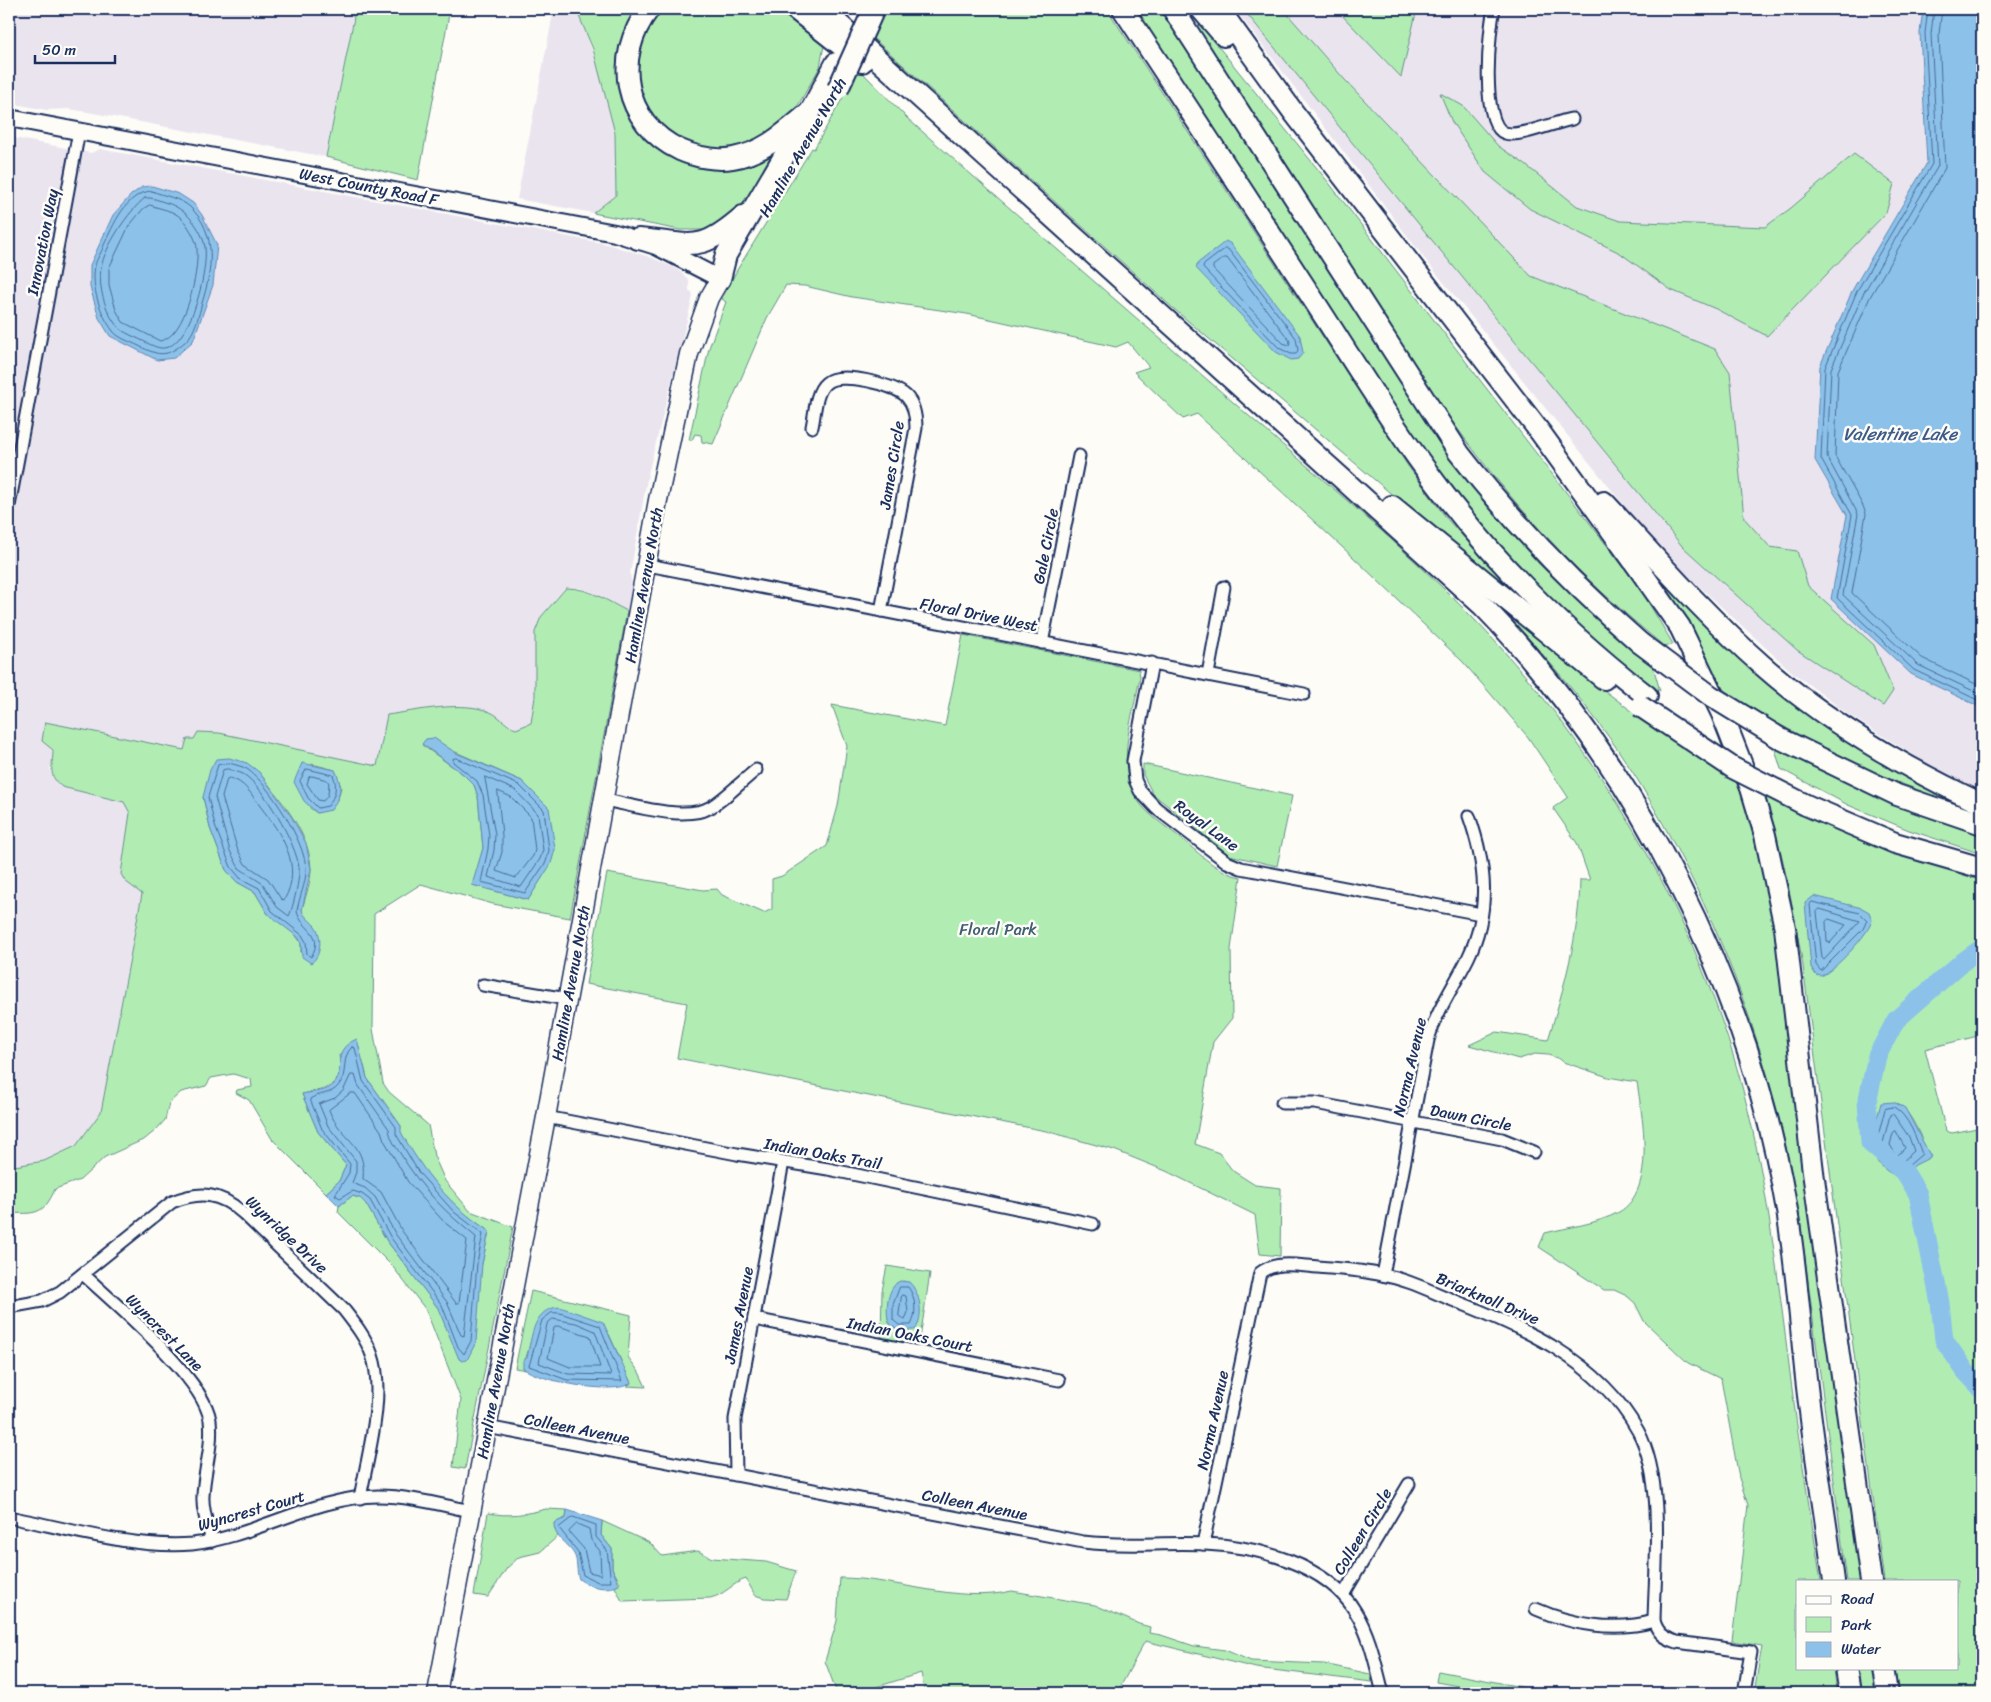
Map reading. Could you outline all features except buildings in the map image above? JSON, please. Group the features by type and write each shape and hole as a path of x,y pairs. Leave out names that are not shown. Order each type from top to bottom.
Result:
{"highway":[{"path":"649,9 639,21 630,40 627,81 642,119 656,135 671,146 691,155 731,159 765,147 810,112"},
{"path":"795,9 1011,179"},
{"path":"822,9 1192,344 1438,563 1516,640 1590,739 1638,812 1675,879 1710,952 1731,1006 1764,1106 1778,1165 1795,1265 1804,1360 1834,1580"},
{"name":"Hamline Avenue North","path":"720,279 726,255 810,112 836,63 859,9"},
{"name":"Hamline Avenue North","path":"720,279 736,259 838,89 874,9"},
{"path":"1123,9 1392,420 1441,490 1489,548 1553,616 1643,701"},
{"path":"1173,9 1459,453 1497,502 1560,570 1640,643 1711,696 1781,739 1897,795 1982,824"},
{"path":"1201,9 1294,114"},
{"path":"1219,9 1294,114 1540,432 1680,627 1722,714 1751,788 1765,834 1786,938 1813,1172 1871,1580"},
{"path":"638,239 689,245 707,242 726,232 754,206"},
{"path":"1192,344 1510,601 1554,640 1643,701 1732,768 1809,801 1895,843 1982,868"},
{"path":"1540,432 1696,604 1774,675 1819,710 1878,749 1982,804"},
{"path":"1809,801 1982,864"},
{"path":"1846,1670 1850,1693"},
{"path":"1883,1670 1886,1693"}],"main road":[{"name":"Hamline Avenue North","path":"437,1693 546,1117 648,565 658,500 689,354 710,298 720,279"}],"street":[{"path":"1494,9 1488,56 1488,79 1494,124 1500,131 1513,135 1572,119"},
{"name":"West County Road F","path":"9,118 638,239 702,268 720,279"},
{"name":"Innovation Way","path":"9,506 79,131"},
{"name":"James Circle","path":"812,427 819,393 825,384 836,378 845,377 893,387 907,397 914,408 916,428 881,611"},
{"name":"Gale Circle","path":"1042,643 1079,456"},
{"name":"Floral Drive West","path":"648,565 1304,694"},
{"path":"1208,674 1224,587"},
{"name":"Royal Lane","path":"1152,663 1133,772 1140,791 1156,808 1226,862 1241,868 1481,914"},
{"path":"604,800 676,813 700,812 711,807 756,770"},
{"name":"Norma Avenue","path":"1383,1275 1433,1024 1468,957 1481,914 1484,876 1482,855 1469,816"},
{"path":"483,985 567,999"},
{"name":"Dawn Circle","path":"1282,1103 1316,1103 1502,1139 1534,1152"},
{"name":"Indian Oaks Trail","path":"546,1117 878,1179 936,1193 1094,1224"},
{"name":"James Avenue","path":"736,1475 735,1419 783,1162"},
{"name":"Wynridge Drive","path":"9,1307 42,1301 60,1292 172,1202 190,1195 201,1194 213,1196 234,1205 344,1310 356,1325 372,1356 378,1391 360,1498"},
{"name":"Briarknoll Drive","path":"1260,1273 1266,1268 1284,1265 1345,1269 1383,1275 1509,1321 1557,1348 1596,1381 1627,1414 1647,1452 1652,1471 1655,1496 1654,1621"},
{"name":"Norma Avenue","path":"1203,1544 1260,1273"},
{"name":"Wyncrest Lane","path":"84,1274 178,1365 198,1389 210,1417 211,1451 203,1495 212,1541"},
{"name":"Indian Oaks Court","path":"754,1319 1059,1380"},
{"name":"Colleen Avenue","path":"487,1427 1083,1542 1118,1546 1203,1544 1238,1548 1298,1564 1328,1580 1356,1611 1365,1630 1384,1693"},
{"name":"Colleen Circle","path":"1343,1595 1409,1484"},
{"name":"Wyncrest Court","path":"9,1517 139,1542 168,1545 212,1541 333,1503 377,1496 400,1497 471,1512"},
{"path":"1536,1609 1559,1619 1626,1628 1654,1621 1657,1631 1666,1638 1677,1642 1752,1652 1744,1693"}],"shaded area":[{"path":"9,9 348,9 354,18 326,157 93,113 69,109 47,110 9,103"},
{"path":"554,9 576,9 580,16 600,73 615,133 616,195 593,213 517,199"},
{"path":"1235,9 1982,9 1982,793 1925,762 1849,715 1791,671 1675,564 1623,504 1424,258"},
{"path":"9,137 91,153 100,149 607,244 650,257 677,269 689,280 689,291 692,292 693,296 648,474 630,574 632,586 627,611 591,592 579,588 566,588 541,617 535,632 535,697 531,723 516,729 489,712 466,708 438,708 387,715 377,766 187,739 184,750 51,746 53,757 50,769 57,783 62,787 125,802 128,806 130,813 121,874 125,881 142,894 101,1112 76,1146 44,1161 9,1167"}],"green space":[{"path":"348,9 450,9 418,180 326,157 354,18"},
{"path":"576,9 643,9 622,70 677,155 780,144 739,211 707,235 706,230 680,230 593,213 616,195 615,133 593,49"},
{"path":"657,9 789,9 825,40 820,67 789,121 736,152 692,149 650,120 633,71 649,18"},
{"path":"884,9 1107,9 1408,466 1448,520 1519,598 1517,601 1174,309 873,38"},
{"path":"1136,9 1160,9 1432,430 1487,506 1539,564 1618,638 1653,666 1660,691 1615,656 1552,601 1493,540 1442,477 1373,378"},
{"path":"1243,9 1283,9 1345,80 1531,276 1715,349 1730,372 1744,518 1770,547 1797,551 1808,586 1874,645 1893,691 1883,706 1797,650 1682,546"},
{"path":"1336,9 1417,9 1401,77"},
{"path":"1200,24 1329,183 1641,590 1673,644 1665,647 1574,565 1520,507 1469,444 1444,410 1197,27"},
{"path":"859,69 908,119 1418,564 1515,663 1555,713 1593,766 1628,820 1659,876 1687,935 1712,994 1733,1055 1743,1092 1767,1204 1799,1441 1821,1580 1796,1580 1796,1670 1834,1670 1837,1693 1754,1693 1762,1646 1732,1641 1748,1505 1739,1478 1721,1379 1688,1363 1644,1321 1635,1303 1627,1296 1614,1290 1604,1290 1539,1247 1545,1233 1602,1220 1619,1212 1631,1202 1639,1187 1643,1170 1644,1152 1644,1133 1637,1082 1608,1077 1548,1055 1535,1054 1519,1059 1469,1045 1497,1032 1548,1040 1574,941 1580,880 1590,880 1577,843 1553,808 1568,797 1528,737 1463,662 1353,557 1197,414 1183,419 1134,372 1149,367 1128,342 1116,347 967,314 852,297 805,286 786,285 767,318 713,444 702,442 701,435 695,434 692,440 689,440 709,348 726,302 722,299 737,270 812,148 814,149"},
{"path":"1440,93 1463,106 1498,146 1523,163 1577,206 1620,221 1765,227 1791,208 1854,154 1894,184 1886,213 1767,336 1716,309 1671,290 1620,253 1530,209 1485,172 1452,122"},
{"path":"1660,579 1663,579 1736,652 1954,799 1952,803 1879,775 1830,752 1768,718 1724,690"},
{"path":"566,588 591,593 627,611 570,918 493,904 421,884 374,914 373,1029 383,1083 389,1092 428,1125 434,1156 445,1181 470,1211 513,1227 465,1469 453,1467 461,1400 426,1310 393,1267 338,1212 339,1206 352,1196 360,1198 366,1204 387,1241 438,1308 446,1327 482,1264 489,1231 474,1221 449,1199 418,1161 400,1132 401,1126 367,1078 364,1065 339,1055 339,1074 332,1085 302,1094 318,1132 346,1165 339,1181 326,1193 272,1139 249,1100 236,1093 237,1090 252,1087 251,1079 233,1074 211,1078 206,1086 181,1092 169,1103 165,1120 156,1130 145,1139 105,1157 80,1180 55,1189 47,1204 38,1211 32,1213 9,1213 9,1167 44,1161 76,1146 101,1112 142,894 125,881 121,874 130,813 124,802 62,787 57,783 53,774 53,750 42,741 45,722 184,750 187,739 194,739 198,732 219,733 377,766 387,715 425,709 467,707 490,712 516,729 531,723 535,697 535,632 541,617","holes":["426,739 522,781 555,849 545,873 528,900 473,885 483,848 478,796 474,785 463,774 422,745","312,764 335,770 341,787 338,799 317,813 310,808","259,772 300,829 309,855 311,869 302,914 315,926 301,952 301,943 294,933 268,914 255,892 237,882 226,870 210,828 203,797"]},
{"path":"1510,609 1605,691 1637,715 1738,778 1761,865 1774,927 1791,1034 1863,1580 1847,1580 1799,1212 1775,1103 1743,999 1701,898 1676,848 1634,774 1583,703 1507,614"},
{"name":"Floral Park","path":"963,635 1139,670 1140,677 1127,744 1126,761 1128,777 1133,792 1142,806 1151,815 1203,857 1225,872 1241,877 1231,949 1232,1018 1213,1042 1195,1144 1219,1153 1233,1171 1255,1185 1281,1188 1280,1256 1260,1254 1255,1215 1166,1171 1114,1150 1046,1131 677,1058 687,1003 586,984 607,873 703,890 717,889 722,895 764,913 772,909 772,879 782,876 827,846 838,806 847,746 832,705 945,726"},
{"path":"1774,746 1825,771 1928,816 1982,834 1982,854 1909,830 1848,805 1781,769"},
{"path":"1143,764 1292,796 1277,866 1229,855 1153,794 1143,775"},
{"path":"1764,793 1872,841 1982,881 1982,1035 1925,1049 1946,1131 1952,1133 1982,1127 1982,1693 1898,1693 1895,1670 1958,1670 1958,1580 1884,1580 1803,966 1777,836","holes":["1867,931 1825,974 1816,975 1811,967","1898,1103 1919,1132 1927,1153 1903,1177 1878,1163 1875,1157"]},
{"path":"887,1266 930,1273 919,1345 881,1338 882,1291","holes":["904,1281 916,1290 919,1314 896,1283"]},
{"path":"531,1291 631,1315 628,1357 639,1372 646,1387 627,1386 631,1383 609,1334 532,1337 523,1368 526,1370 515,1368"},
{"path":"546,1509 567,1510 566,1518 554,1523 558,1536 540,1552 519,1557 507,1568 488,1597 474,1595 488,1513 503,1515"},
{"path":"602,1521 650,1543 662,1556 698,1551 712,1558 766,1562 796,1571 786,1599 764,1598 755,1595 746,1579 710,1598 622,1601 615,1587 620,1583 612,1568 612,1549 601,1535"},
{"path":"840,1578 861,1579 948,1593 991,1594 1012,1591 1095,1605 1150,1627 1149,1633 1194,1646 1225,1650 1251,1661 1324,1664 1370,1674 1372,1682 1256,1668 1145,1641 1117,1693 925,1693 921,1673 857,1693 837,1693 825,1661 837,1621"},
{"path":"1858,1670 1875,1670 1878,1693 1861,1693"},
{"path":"1438,1671 1537,1690 1575,1689 1599,1693 1498,1693 1436,1682"}],"water":[{"name":"Valentine Lake","path":"1923,9 1982,9 1982,708 1911,674 1831,599 1847,515 1815,460 1820,366 1853,289 1927,163 1920,33"},
{"path":"152,186 179,194 193,203 202,215 217,245 213,285 193,341 174,358 157,360 110,336 99,318 90,287 90,265 113,215 131,195 142,187"},
{"path":"1226,241 1231,244 1300,336 1303,353 1298,359 1291,360 1276,352 1196,268 1198,263"},
{"path":"434,738 456,753 522,781 549,808 555,849 551,864 528,900 472,885 483,848 478,796 474,785 463,774 422,744 426,739"},
{"path":"229,758 247,763 259,772 291,816 306,843 311,869 302,910 315,926 320,940 319,951 315,960 311,963 302,957 299,938 268,914 255,892 237,882 226,870 210,828 203,797 210,770 216,759"},
{"path":"302,763 335,770 340,790 331,810 317,813 304,801 294,782"},
{"path":"1814,896 1862,908 1869,912 1872,920 1865,934 1851,951 1827,973 1821,976 1816,975 1811,967 1805,903"},
{"path":"357,1039 367,1078 401,1126 401,1132 409,1147 428,1174 450,1199 462,1211 489,1231 482,1264 476,1342 467,1360 462,1361 459,1359 438,1308 387,1241 366,1204 360,1198 352,1196 339,1206 326,1193 339,1181 346,1165 318,1132 302,1094 329,1088 335,1083 338,1077 340,1056 343,1050 348,1044"},
{"path":"1894,1102 1905,1108 1931,1157 1915,1165 1903,1177 1887,1171 1869,1149 1881,1103"},
{"path":"900,1281 909,1282 919,1299 920,1319 915,1330 897,1330 889,1323 887,1312 888,1300 892,1288"},
{"path":"560,1307 603,1322 631,1383 622,1387 610,1388 577,1385 544,1378 523,1368 523,1360 527,1358 535,1325 539,1318 544,1312"},
{"path":"567,1510 602,1521 601,1535 612,1549 612,1568 619,1585 609,1588 598,1587 579,1579 574,1554 558,1536 554,1528 554,1523 566,1518"}],"waterway":[{"path":"1982,948 1961,963 1896,1020 1877,1056 1867,1103 1870,1143 1906,1174 1918,1194 1940,1303 1944,1340 1966,1372 1982,1389"}]}
